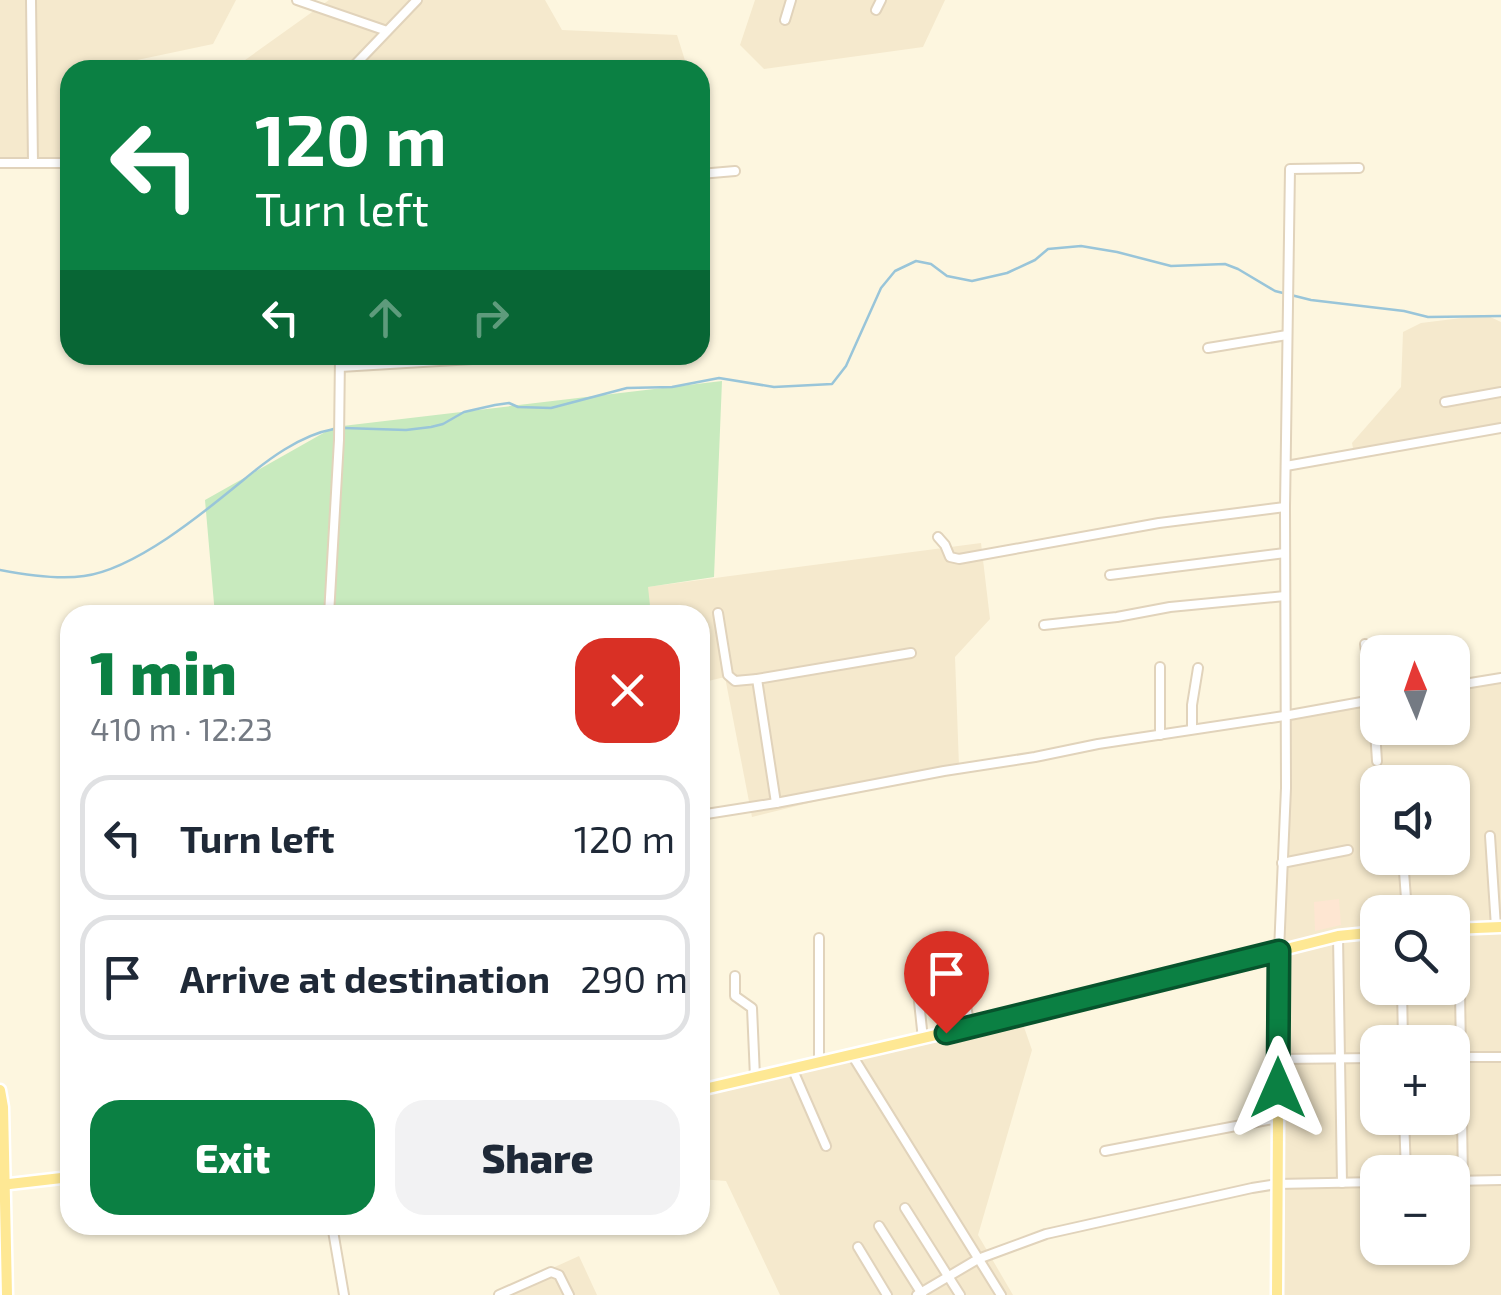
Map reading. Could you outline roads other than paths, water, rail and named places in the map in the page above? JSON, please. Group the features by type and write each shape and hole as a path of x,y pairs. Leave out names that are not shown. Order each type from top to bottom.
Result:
{"main road":[{"path":"1470,928 1499,927"},
{"path":"710,1088 1360,934"},
{"path":"1277,1295 1279,951"},
{"path":"0,1090 7,1295"},
{"path":"3,1185 60,1179"}],"street":[{"path":"31,0 33,163"},
{"path":"297,0 387,31"},
{"path":"360,60 417,0"},
{"path":"784,20 792,0"},
{"path":"876,10 881,0"},
{"path":"0,163 60,163"},
{"path":"1279,951 1286,788 1286,303 1290,169 1359,168"},
{"path":"710,173 735,171"},
{"path":"1208,348 1287,335"},
{"path":"330,605 340,367 373,365"},
{"path":"1446,402 1501,392"},
{"path":"1286,466 1501,428"},
{"path":"938,537 950,557 960,558 1176,520 1285,507"},
{"path":"1110,575 1285,553"},
{"path":"1044,625 1285,596"},
{"path":"718,613 730,678 735,681 911,653"},
{"path":"1160,667 1160,735"},
{"path":"1192,729 1198,668"},
{"path":"1470,683 1501,678"},
{"path":"757,679 776,803"},
{"path":"710,813 1098,744 1360,703"},
{"path":"1376,745 1377,762"},
{"path":"1490,836 1499,927"},
{"path":"1282,863 1348,850"},
{"path":"1338,936 1342,1183"},
{"path":"954,937 970,1028"},
{"path":"818,1062 819,938"},
{"path":"735,976 736,996 752,1008 755,1077"},
{"path":"918,992 923,1038"},
{"path":"852,1055 1001,1295"},
{"path":"1470,1057 1501,1057"},
{"path":"1278,1059 1360,1058"},
{"path":"792,1068 826,1146"},
{"path":"1106,1151 1278,1118"},
{"path":"1470,1180 1501,1180"},
{"path":"879,1226 921,1294 978,1259 1046,1234 1276,1184 1360,1182"},
{"path":"906,1208 960,1295"},
{"path":"334,1235 344,1295"},
{"path":"858,1247 887,1295"},
{"path":"499,1295 551,1272 559,1275 569,1295"}],"waterway":[{"path":"344,428 431,427 464,412 495,405 551,408 627,388 672,387 719,378 774,387 832,384 846,366 881,288 895,271 916,261 931,264 947,276 972,281 1007,273 1048,249 1081,246 1171,266 1225,264 1275,291 1311,300 1428,317 1501,316"},
{"path":"0,570 74,577 125,563 188,524 284,449 334,429"}]}
